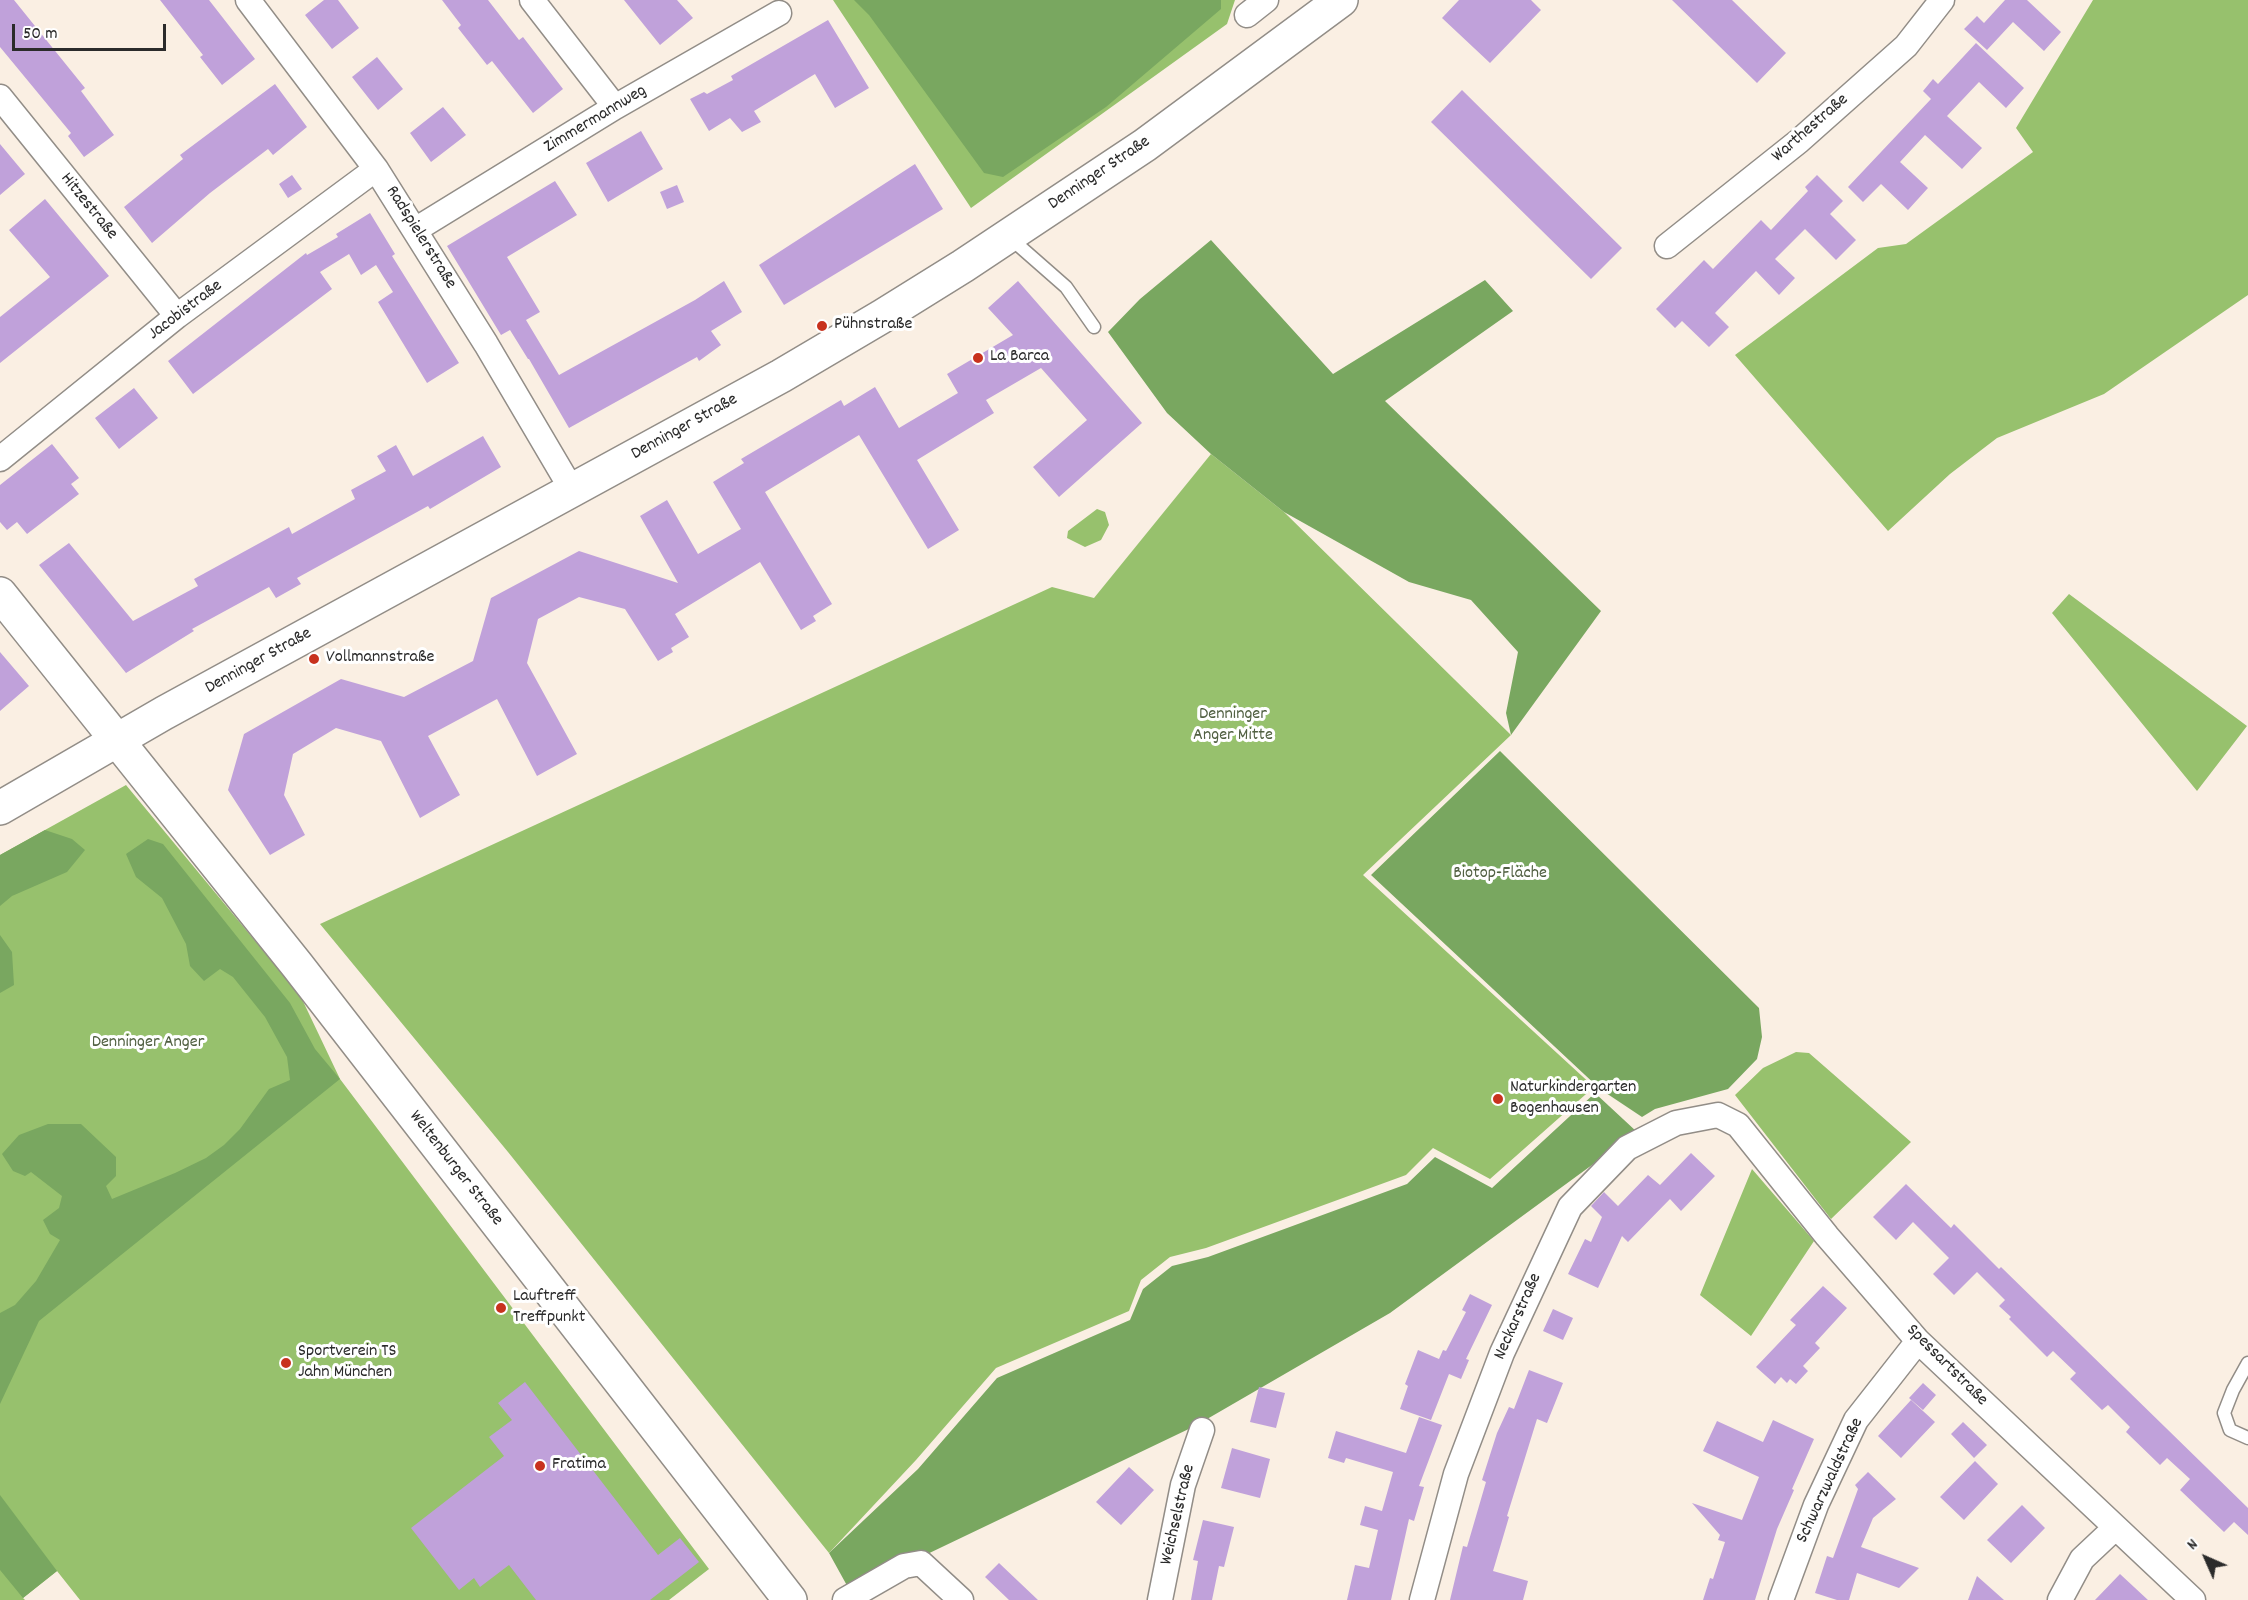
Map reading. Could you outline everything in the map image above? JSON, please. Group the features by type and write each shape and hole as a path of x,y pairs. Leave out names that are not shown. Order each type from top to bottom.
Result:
{"street":[{"name":"Radspielerstraße","path":"248,0 376,169 572,490"},
{"path":"532,0 615,107"},
{"path":"1247,15 1266,0"},
{"name":"Denninger Straße","path":"0,808 118,740 828,348 940,281 1144,145 1341,0"},
{"name":"Warthestraße","path":"1667,246 1799,141 1890,60 1924,24 1942,0"},
{"name":"Zimmermannweg","path":"415,230 615,107 779,13"},
{"name":"Hitzestraße","path":"0,97 177,316"},
{"name":"Jacobistraße","path":"0,459 177,316 376,169"},
{"path":"0,594 118,740"},
{"name":"Weltenburger Straße","path":"118,740 297,965 790,1600"},
{"name":"Spessartstraße","path":"1718,1115 1738,1125 1829,1238 1918,1341 2193,1600"},
{"name":"Neckarstraße","path":"1422,1600 1456,1474 1502,1353 1570,1207 1627,1148 1676,1123 1718,1115"},
{"name":"Schwarzwaldstraße","path":"1781,1600 1816,1505 1856,1419 1918,1341"},
{"name":"Weichselstraße","path":"1160,1600 1183,1485 1202,1430"},
{"path":"2060,1600 2082,1559 2115,1528"},
{"path":"845,1600 904,1566 921,1563 961,1600"}],"lane":[{"path":"1008,236 1066,287 1094,327"},
{"path":"2248,1363 2233,1390 2224,1413 2230,1430 2248,1438"}],"green space":[{"path":"833,0 1235,0 1227,24 971,208"},
{"path":"854,0 1221,0 1221,9 1106,107 1003,177 984,173 869,15"},
{"path":"2093,0 2248,0 2248,295 2104,394 1997,438 1950,474 1888,531 1735,355 1878,248 1906,244 2033,152 2016,128"},
{"path":"1211,240 1333,374 1485,280 1513,311 1385,401 1601,611 1511,735 1506,713 1518,652 1471,600 1409,582 1284,512 1211,454 1167,413 1108,332 1140,299"},
{"name":"Denninger Anger Mitte","path":"1211,454 1284,512 1511,735 1363,875 1594,1087 1490,1179 1433,1148 1406,1175 1206,1248 1170,1257 1141,1280 1129,1311 996,1368 916,1460 829,1553 508,1152 320,924 1052,587 1094,598"},
{"path":"1097,509 1105,512 1109,525 1101,540 1085,547 1067,538 1068,531"},
{"path":"2069,594 2247,726 2197,791 2052,613"},
{"name":"Biotop-Fläche","path":"1500,751 1759,1008 1762,1037 1757,1059 1728,1089 1655,1109 1642,1117 1600,1089 1371,875"},
{"name":"Sportverein TS Jahn München","path":"126,785 300,995 340,1079 709,1569 669,1600 80,1600 57,1571 23,1598 25,1600 0,1600 0,855"},
{"path":"45,830 72,839 85,850 67,872 12,896 0,906 0,855"},
{"path":"148,839 163,844 290,1003 315,1049 340,1079 39,1321 0,1404 0,1313 15,1305 36,1281 60,1240 50,1234 43,1220 59,1208 62,1196 31,1172 25,1176 13,1171 2,1154 19,1135 48,1124 81,1124 116,1157 116,1176 106,1186 112,1199 206,1158 240,1129 269,1089 290,1080 287,1057 265,1017 233,977 220,969 204,981 190,966 186,944 162,898 136,877 126,854"},
{"path":"0,935 12,952 14,985 0,993"},
{"path":"1796,1052 1809,1053 1911,1142 1831,1219 1735,1095 1763,1068"},
{"path":"1595,1093 1637,1132 1390,1313 1195,1426 850,1591 829,1553 918,1469 997,1378 1130,1320 1143,1289 1172,1266 1208,1257 1407,1184 1435,1157 1492,1188"},
{"path":"1752,1169 1814,1241 1751,1336 1700,1295"},
{"path":"0,1495 57,1571 23,1598 0,1570"}],"building":[{"path":"0,0 14,0 85,88 81,91 114,135 84,157 68,136 71,133 0,47"},
{"path":"160,0 209,0 255,59 222,85 200,57 203,55"},
{"path":"324,0 338,0 359,28 332,49 305,15"},
{"path":"442,0 488,0 519,40 523,37 563,89 533,113 492,61 487,65 458,28 461,25"},
{"path":"624,0 677,0 693,18 660,45"},
{"path":"1459,0 1531,0 1541,10 1490,63 1442,18"},
{"path":"1672,0 1732,0 1786,53 1757,83"},
{"path":"2005,0 2027,0 2061,32 2044,51 2013,22 1987,50 1964,29 1977,16 1984,23"},
{"path":"828,20 869,88 835,108 815,74 754,111 761,122 742,132 730,118 709,131 690,99 704,92 707,94 733,80 731,76"},
{"path":"1976,43 2024,88 2006,108 1979,82 1947,116 1982,148 1962,169 1925,135 1900,162 1928,188 1908,210 1881,184 1863,202 1848,187 1931,99 1923,91 1933,79 1938,84"},
{"path":"377,57 403,89 378,110 352,77"},
{"path":"275,84 307,127 273,155 268,149 210,193 152,243 124,207 183,159 180,155"},
{"path":"1462,90 1622,248 1591,279 1431,122"},
{"path":"443,107 466,135 431,162 410,133"},
{"path":"641,131 663,169 608,202 586,163"},
{"path":"0,144 25,174 0,195"},
{"path":"915,164 943,209 784,305 759,265"},
{"path":"292,175 302,189 288,198 279,184"},
{"path":"1817,175 1843,201 1830,214 1856,240 1836,260 1805,229 1775,259 1795,278 1779,295 1756,271 1715,313 1729,327 1709,347 1682,321 1675,328 1656,309 1704,260 1713,269 1761,220 1771,230 1808,191 1805,187"},
{"path":"555,181 577,215 507,257 540,312 526,320 559,375 695,300 724,281 742,312 711,331 721,345 699,361 697,357 569,428 510,330 501,335 447,246"},
{"path":"677,185 684,202 667,209 660,192"},
{"path":"45,199 109,276 0,363 0,317 50,277 9,230"},
{"path":"370,213 395,254 392,256 459,363 427,383 378,302 393,292 376,265 361,275 349,254 320,272 332,289 193,394 168,361 306,253 307,255 338,237 336,234"},
{"path":"1018,281 1142,423 1059,497 1033,467 1087,420 1041,368 986,400 994,413 917,460 959,530 928,549 859,435 765,492 832,604 813,616 816,621 801,630 760,562 675,614 689,637 671,648 673,652 658,661 625,609 579,597 538,619 527,663 577,754 537,776 497,699 428,736 460,795 420,818 381,741 336,728 293,754 284,795 305,835 270,855 228,790 244,734 341,679 404,697 473,661 491,598 579,551 678,583 640,516 667,500 698,554 741,529 713,482 744,463 741,459 841,400 844,406 875,387 899,428 958,393 947,374 1013,335 988,308"},
{"path":"134,388 158,418 119,449 95,418"},
{"path":"483,436 501,467 430,509 428,506 297,578 301,584 276,598 269,587 192,629 194,631 126,673 39,565 69,543 133,621 198,586 194,579 289,527 292,534 355,499 351,490 386,471 377,456 396,445 413,476"},
{"path":"52,444 79,478 71,484 79,494 27,534 17,522 7,530 0,522 0,485"},
{"path":"0,652 29,686 0,711"},
{"path":"1691,1153 1715,1176 1681,1211 1670,1199 1628,1242 1622,1236 1598,1288 1568,1274 1585,1239 1591,1242 1602,1217 1591,1206 1604,1192 1618,1206 1648,1175 1660,1185"},
{"path":"1906,1184 1951,1228 1954,1224 1999,1269 2001,1267 2248,1508 2248,1535 2234,1522 2224,1532 2180,1490 2190,1479 2167,1458 2160,1465 2126,1432 2130,1427 2108,1405 2102,1410 2070,1379 2076,1373 2053,1351 2047,1357 2009,1319 2011,1317 1999,1306 2005,1300 1977,1272 1954,1295 1933,1274 1949,1258 1913,1222 1896,1240 1873,1217"},
{"path":"1823,1286 1847,1308 1815,1343 1820,1348 1803,1366 1808,1371 1796,1384 1790,1379 1787,1383 1781,1377 1775,1384 1756,1367 1796,1325 1790,1320"},
{"path":"1470,1294 1492,1305 1466,1359 1469,1360 1461,1379 1449,1374 1431,1420 1400,1409 1408,1386 1405,1384 1418,1350 1439,1359 1443,1350 1446,1351 1466,1312 1462,1310"},
{"path":"1553,1309 1573,1318 1563,1340 1543,1331"},
{"path":"1529,1370 1563,1383 1547,1423 1537,1419 1507,1516 1509,1517 1493,1571 1528,1581 1523,1600 1450,1600 1463,1546 1467,1547 1486,1482 1482,1480 1497,1433 1509,1407 1514,1409"},
{"path":"525,1382 658,1555 680,1538 699,1562 650,1600 536,1600 509,1565 480,1587 474,1578 459,1590 411,1528 504,1456 489,1437 512,1420 498,1403"},
{"path":"1923,1383 1936,1395 1923,1410 1909,1398"},
{"path":"1259,1387 1285,1393 1276,1428 1250,1422"},
{"path":"1911,1400 1935,1422 1901,1458 1878,1436"},
{"path":"1419,1417 1442,1425 1419,1486 1424,1487 1414,1521 1409,1519 1391,1600 1347,1600 1355,1565 1369,1568 1378,1530 1360,1525 1365,1506 1382,1511 1393,1472 1346,1458 1344,1463 1328,1458 1336,1431 1406,1453"},
{"path":"1773,1420 1814,1439 1777,1529 1755,1600 1703,1600 1710,1578 1713,1579 1725,1542 1718,1540 1720,1535 1692,1503 1742,1520 1759,1477 1703,1451 1717,1421 1763,1442"},
{"path":"1963,1422 1987,1445 1974,1458 1951,1434"},
{"path":"1232,1448 1270,1459 1260,1498 1221,1488"},
{"path":"1975,1461 1998,1484 1964,1520 1940,1497"},
{"path":"1129,1467 1154,1490 1121,1525 1096,1502"},
{"path":"1868,1472 1896,1499 1873,1518 1861,1547 1919,1568 1899,1588 1857,1573 1849,1600 1837,1600 1815,1593 1827,1556 1833,1558 1858,1489 1855,1485"},
{"path":"2022,1505 2045,1528 2011,1563 1987,1540"},
{"path":"1203,1520 1234,1527 1224,1567 1219,1566 1212,1600 1191,1600 1198,1561 1193,1560"},
{"path":"999,1563 1038,1600 1009,1600 985,1577"},
{"path":"2120,1574 2148,1600 2095,1600"},
{"path":"1977,1576 2004,1600 1968,1600"}],"place":[{"name":"Pühnstraße","path":"822,326"},
{"name":"La Barca","path":"978,358"},
{"name":"Vollmannstraße","path":"314,659"},
{"name":"Naturkindergarten Bogenhausen","path":"1498,1099"},
{"name":"Lauftreff Treffpunkt","path":"501,1308"},
{"name":"Sportverein TS Jahn München","path":"286,1363"},
{"name":"Fratima","path":"540,1466"}],"park label":[{"name":"Denninger Anger","path":"148,1044"}]}
